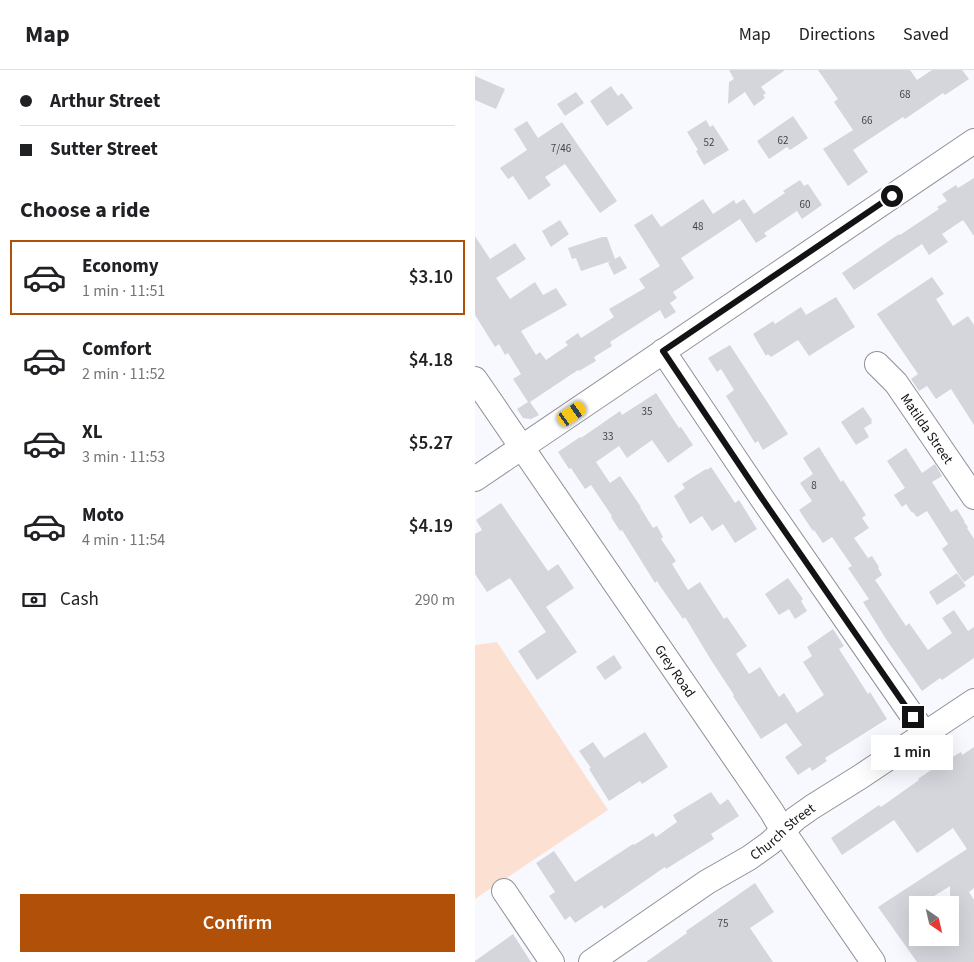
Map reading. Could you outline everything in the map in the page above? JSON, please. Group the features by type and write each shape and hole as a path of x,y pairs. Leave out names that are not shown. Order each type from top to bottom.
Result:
{"street":[{"path":"475,479 974,141"},
{"path":"663,351 761,497 925,734"},
{"name":"Matilda Street","path":"877,364 896,383 974,497"},
{"name":"Grey Road","path":"475,380 873,962"},
{"name":"Church Street","path":"591,962 707,882 749,858 770,843 795,819 812,807 974,701"},
{"path":"504,891 552,962"}],"shaded area":[{"path":"497,642 608,810 475,899 475,645"}],"building":[{"path":"729,70 785,70 761,87 766,93 763,95 765,98 754,106 745,92 728,104 729,82 734,79"},
{"path":"818,70 910,70 917,80 932,70 962,70 969,79 945,95 943,93 905,119 903,117 853,150 868,172 848,186 823,149 853,130 834,102 838,99"},
{"path":"475,76 505,89 496,109 475,100"},
{"path":"611,86 618,96 622,93 633,108 607,126 590,101"},
{"path":"576,92 584,103 565,116 557,104"},
{"path":"793,116 808,138 790,150 787,147 769,159 757,141"},
{"path":"706,120 710,127 713,125 729,150 704,165 696,151 698,150 687,132"},
{"path":"527,121 538,138 562,122 617,201 600,213 565,164 545,177 551,185 529,200 513,176 508,179 500,168 527,150 514,129"},
{"path":"974,178 974,236 963,220 942,234 948,242 929,255 922,244 854,290 842,273 939,209 937,207 947,201 942,194 956,185 958,188"},
{"path":"800,180 804,186 808,184 822,205 802,219 797,211 764,233 767,236 756,243 740,219 681,258 694,278 673,292 677,298 670,303 676,312 665,319 660,310 610,342 612,346 594,357 596,361 578,370 530,402 539,415 531,419 523,418 517,409 528,402 513,379 521,374 508,353 505,355 499,344 495,347 475,315 475,236 490,259 515,243 526,259 496,278 510,299 535,282 543,295 556,288 567,305 521,331 536,355 540,352 546,360 568,345 565,342 578,333 581,338 614,317 609,309 645,288 639,279 660,266 634,225 652,214 661,227 703,199 713,214 734,200 736,204 744,199 754,214 785,193 783,191"},
{"path":"560,220 569,234 551,247 542,231"},
{"path":"607,237 615,259 620,256 627,268 614,275 608,263 611,261 581,271 576,258 572,259 568,248"},
{"path":"932,277 944,294 936,299 953,326 968,316 974,325 974,425 951,389 936,399 927,386 919,391 911,379 918,374 877,314"},
{"path":"836,297 855,327 809,356 798,340 771,357 768,354 766,356 753,334 773,321 775,324 801,307 806,315"},
{"path":"730,345 788,434 763,450 758,441 755,443 726,396 734,390 721,369 717,372 708,358"},
{"path":"656,393 679,428 681,427 693,445 668,463 652,440 627,458 619,446 596,462 610,483 620,476 653,528 657,526 663,537 661,539 676,561 672,564 688,590 700,582 724,619 727,617 747,646 736,654 749,674 760,667 779,697 784,693 797,713 824,695 803,662 812,656 807,647 833,629 844,646 839,649 868,694 870,692 887,719 825,758 827,761 812,771 810,767 798,775 785,757 802,745 786,723 761,739 685,617 683,619 657,581 655,583 591,485 585,489 558,452 620,411 622,415"},
{"path":"863,407 872,423 864,428 869,437 856,445 841,422"},
{"path":"819,447 841,482 843,480 866,515 862,518 869,528 854,538 868,558 872,556 879,567 882,575 875,580 906,626 909,623 928,650 952,633 942,618 954,610 968,631 974,627 974,658 922,691 863,602 869,599 848,568 852,566 832,537 823,543 799,510 812,501 800,483 813,474 803,458"},
{"path":"906,448 922,473 935,464 942,476 932,482 951,512 957,509 974,539 974,575 964,582 942,549 948,544 927,511 917,517 906,504 902,507 894,495 905,488 887,461"},
{"path":"711,467 735,503 739,500 757,529 735,543 723,524 712,531 702,516 690,524 674,496 685,488 682,484"},
{"path":"501,503 548,571 558,564 574,588 546,607 577,652 537,680 518,651 546,632 510,578 487,592 475,574 475,534 482,530 476,520"},
{"path":"957,573 966,586 937,605 929,592"},
{"path":"788,578 803,599 801,601 807,611 795,619 789,609 779,615 765,594"},
{"path":"614,655 622,668 605,680 596,667"},
{"path":"645,732 668,767 642,784 640,781 609,801 589,769 591,768 579,751 593,742 604,758"},
{"path":"974,747 974,888 969,892 974,900 974,962 917,962 878,907 967,849 953,828 917,853 894,820 842,855 831,838 879,805 881,807 934,768 961,752 962,755"},
{"path":"711,792 720,805 728,799 739,816 711,834 714,839 666,869 665,867 604,909 602,905 575,923 570,916 565,920 549,896 555,892 536,863 554,851 575,882 633,844 653,833 656,837 677,822 673,815"},
{"path":"755,883 774,912 750,928 773,962 646,962 687,933 686,931"},
{"path":"513,934 531,962 475,962 475,961"}],"route":[{"path":"892,196 663,351 913,717"}]}
